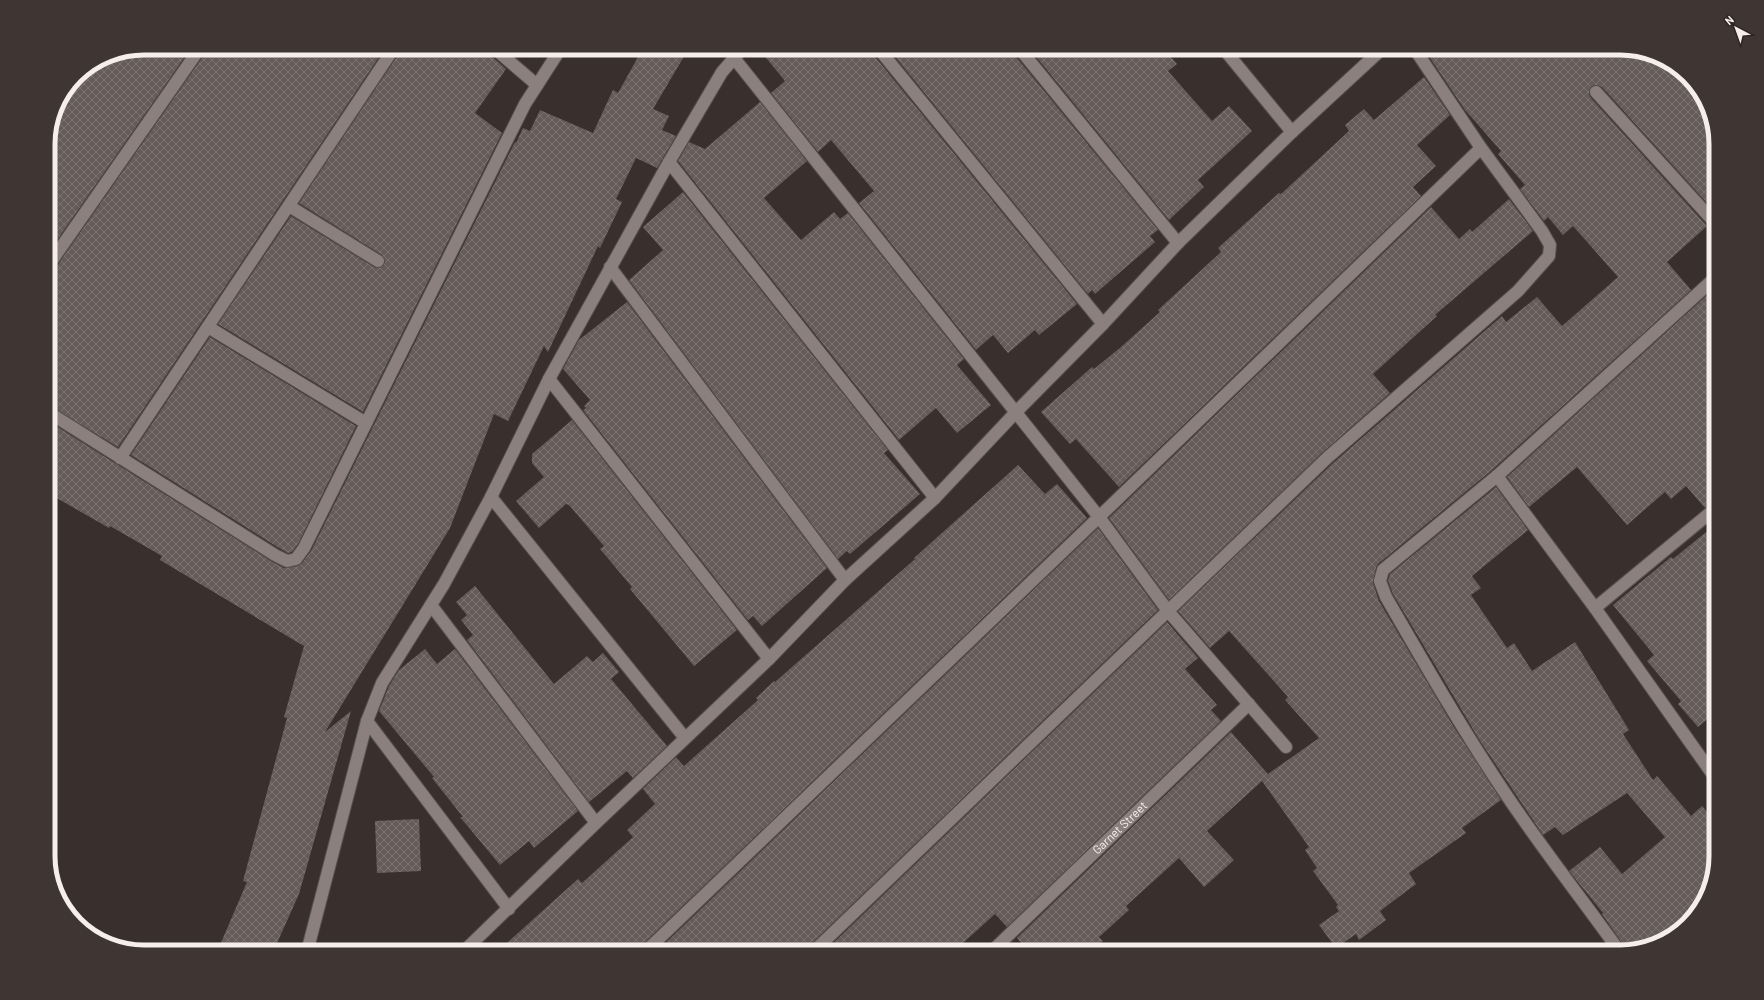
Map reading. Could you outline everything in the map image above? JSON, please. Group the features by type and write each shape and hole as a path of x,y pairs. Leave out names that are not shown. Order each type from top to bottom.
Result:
{"street":[{"path":"55,256 195,55"},
{"path":"120,458 389,55"},
{"path":"502,55 537,86"},
{"path":"55,416 275,555 287,560 296,559 304,548 525,104 557,55"},
{"path":"309,945 367,720 382,683 431,605 491,497 549,379 669,162 722,72 737,55"},
{"path":"884,55 1103,324"},
{"path":"1024,55 1178,242"},
{"path":"1228,55 1292,132"},
{"path":"470,945 596,823 769,659 845,580 935,498 1016,412 1103,324 1178,242 1292,132 1375,55"},
{"path":"820,945 1327,458 1518,291 1548,256 1550,245 1542,231 1480,148 1421,55"},
{"path":"734,58 1016,412 1099,518 1168,611 1286,747"},
{"path":"1596,92 1709,216"},
{"path":"652,945 1099,518 1480,148"},
{"path":"669,162 935,498"},
{"path":"288,206 378,261"},
{"path":"610,267 845,580"},
{"path":"1615,945 1511,801 1474,745 1397,616 1380,581 1384,570 1497,476 1709,283"},
{"path":"208,327 366,423"},
{"path":"549,379 769,659"},
{"path":"1497,476 1595,608 1709,766"},
{"path":"491,497 685,738"},
{"path":"1595,608 1709,514"},
{"path":"431,605 596,823"},
{"name":"Garnet Street","path":"998,945 1249,704"},
{"path":"367,720 509,909"}],"building":[{"path":"138,55 186,55 55,243 55,138 58,121 70,95 85,77 99,67 121,58"},
{"path":"204,55 380,55 118,447 55,409 55,269"},
{"path":"398,55 490,55 506,69 475,113 502,133 363,412 218,324 291,216 374,267 378,268 384,265 385,261 382,255 299,203"},
{"path":"639,55 685,55 653,109 669,116 662,130 676,136 657,168 636,158 616,199 622,202 600,248 598,246 548,352 544,346 508,421 494,414 450,528 325,732 351,711 299,894 276,945 220,945 247,882 243,881 287,718 284,717 304,646 160,560 162,556 55,497 55,425 271,561 284,568 298,566 311,551 523,128 530,131 540,110 593,133 613,90 618,93"},
{"path":"764,55 874,55 1077,304 1039,335 1035,330 1008,353 993,335 976,350 859,203 874,191 831,140 818,152 771,93 785,81"},
{"path":"894,55 1015,55 1158,230 1150,236 1155,242 1095,294 1092,290 1088,294"},
{"path":"1035,55 1169,55 1177,64 1168,71 1212,121 1229,106 1252,131 1198,180 1204,187 1169,220"},
{"path":"1433,55 1620,55 1643,58 1674,73 1691,90 1704,115 1709,138 1709,205 1602,87 1595,85 1591,87 1589,93 1590,97 1707,226 1667,262 1691,290 1492,470 1378,564 1376,568 1373,583 1379,601 1452,724 1501,800 1462,828 1466,833 1409,873 1416,884 1380,911 1386,920 1359,940 1356,934 1340,945 1334,945 1319,925 1339,911 1336,907 1338,905 1313,871 1317,868 1305,850 1309,847 1262,781 1207,831 1234,860 1204,887 1179,858 1126,906 1129,910 1099,937 1103,941 1099,945 1023,945 1017,938 1231,732 1268,774 1319,738 1285,700 1288,697 1229,631 1210,648 1178,611 1332,464 1502,316 1506,322 1537,297 1562,326 1618,277 1573,226 1563,235 1548,217 1544,221 1520,189 1525,185 1498,154 1501,151 1465,110 1430,58"},
{"path":"1424,77 1450,115 1417,145 1436,166 1413,187 1421,196 1119,487 1076,439 1070,444 1041,412 1092,367 1094,369 1121,347 1160,312 1158,310 1221,252 1218,248 1279,193 1281,194 1349,131 1345,125 1364,109 1374,120"},
{"path":"760,102 807,161 764,198 801,240 834,212 840,219 848,213 964,359 957,365 991,405 957,433 936,408 899,440 678,161 689,142 705,149"},
{"path":"683,192 888,450 884,453 920,494 850,554 847,551 838,559 629,280 663,250 643,227"},
{"path":"1509,199 1533,231 1435,315 1437,316 1373,374 1390,393 1322,453 1169,600 1109,518 1431,207 1459,239 1470,229 1472,232"},
{"path":"1709,293 1709,505 1705,508 1686,486 1671,499 1665,492 1627,525 1577,467 1529,507 1507,477"},
{"path":"627,302 827,568 762,626 753,616 748,620 583,410 586,408 584,406 590,400 563,369 579,340"},
{"path":"210,337 356,426 298,544 292,552 288,553 279,548 131,455"},
{"path":"572,420 737,630 694,666 630,589 632,587 600,549 604,546 569,505 566,504 539,528 516,501 544,477 532,463 532,454"},
{"path":"1018,465 1045,494 1057,484 1087,518 642,945 505,945 578,879 582,883 633,837 627,830 655,804 643,789 676,757 684,766 758,700 756,698 774,681 775,682 915,559 914,558"},
{"path":"1496,487 1528,530 1472,576 1481,588 1471,595 1507,648 1514,643 1532,671 1575,642 1629,730 1623,734 1653,780 1657,776 1691,816 1702,806 1709,814 1709,856 1706,879 1691,910 1674,927 1643,942 1623,945 1602,914 1603,913 1569,871 1600,847 1622,874 1665,837 1627,793 1563,835 1555,827 1543,835 1480,741 1393,594 1388,581 1390,574"},
{"path":"1098,528 1158,610 810,945 663,945"},
{"path":"1709,530 1709,718 1698,727 1678,704 1681,701 1647,661 1654,655 1613,605 1671,557 1673,559"},
{"path":"475,586 554,684 587,656 593,662 603,653 619,672 611,679 667,746 633,778 627,771 589,802 467,640 473,635 461,620 467,615 456,602"},
{"path":"1167,622 1198,658 1185,669 1217,705 1211,710 1221,721 1007,927 995,914 961,945 831,945"},
{"path":"425,649 437,664 455,649 578,811 534,848 529,841 500,865 460,817 463,817 432,778 434,777 379,711 389,686 399,670"},
{"path":"419,819 421,871 377,873 375,821"}]}
